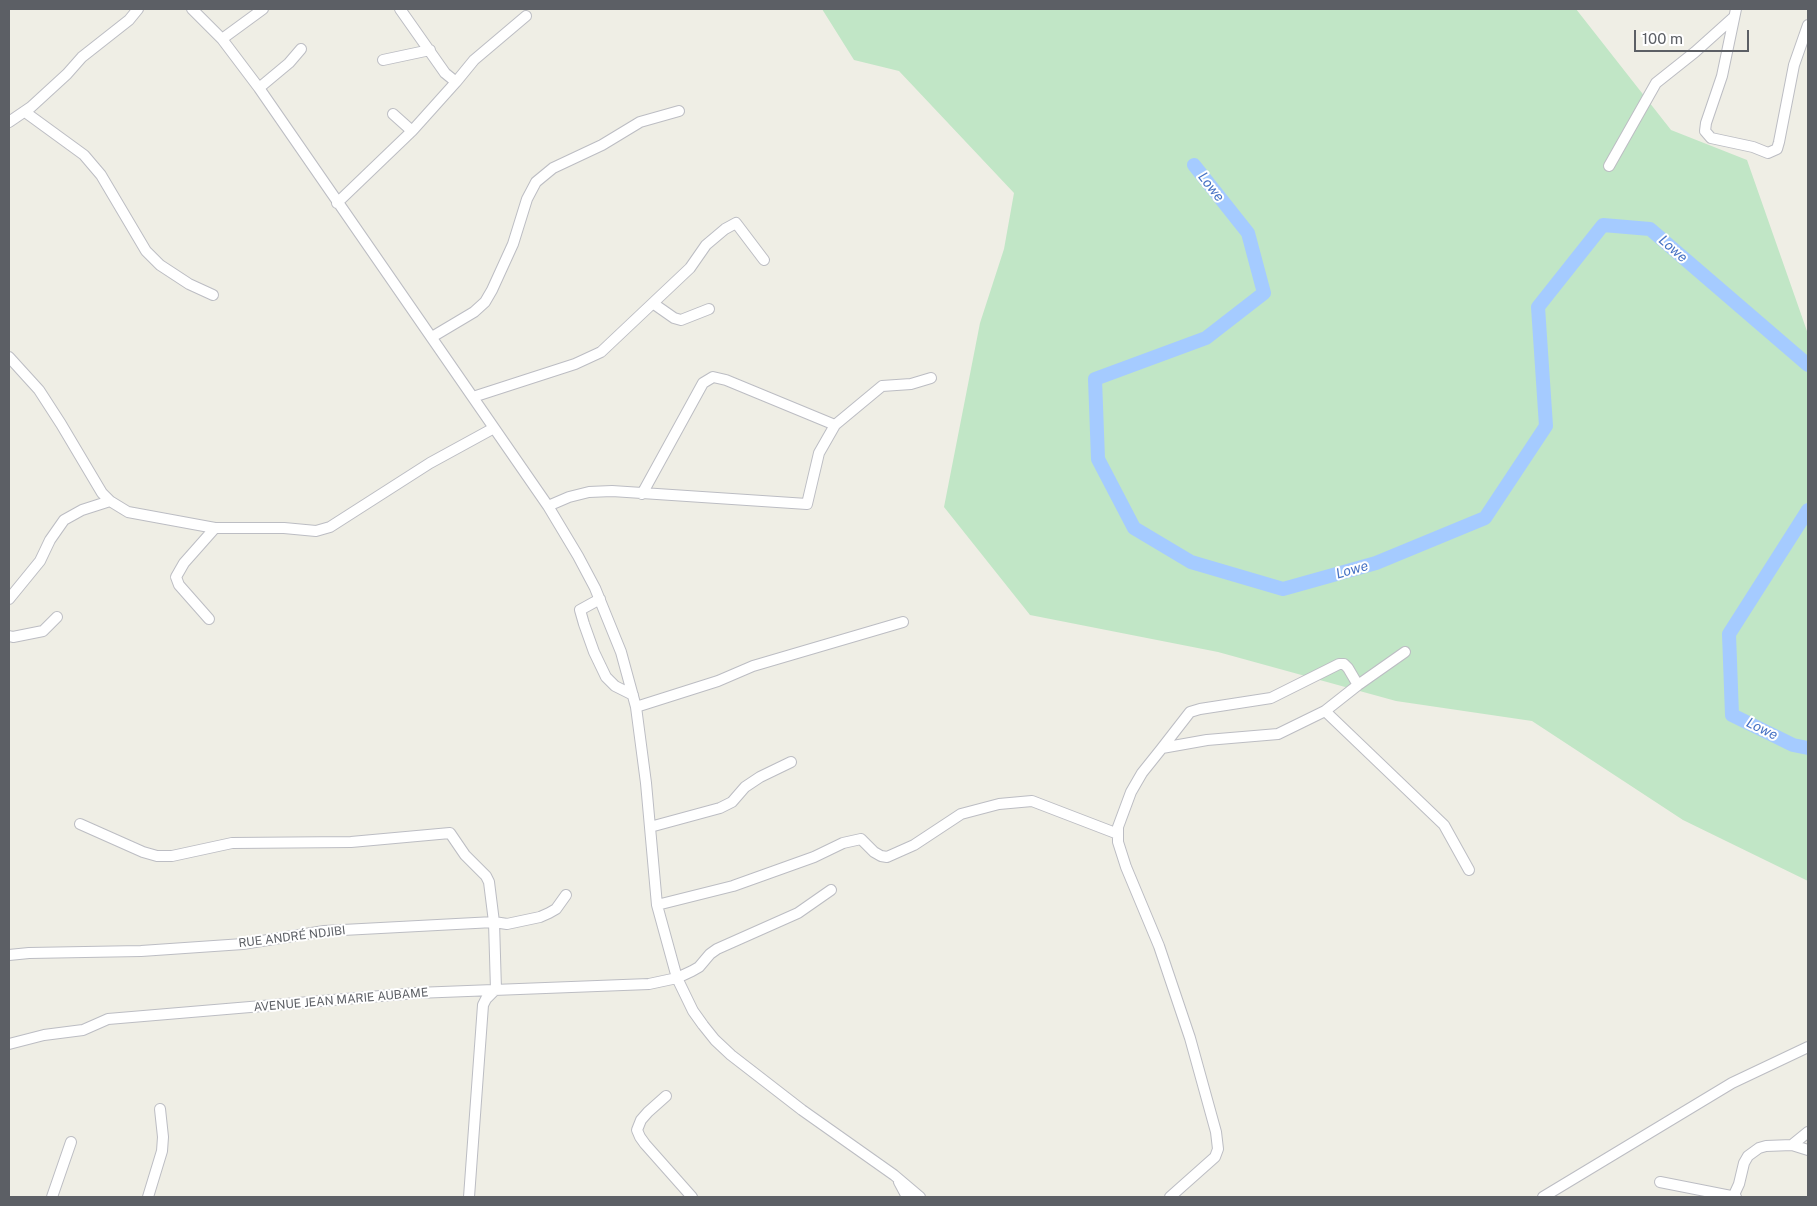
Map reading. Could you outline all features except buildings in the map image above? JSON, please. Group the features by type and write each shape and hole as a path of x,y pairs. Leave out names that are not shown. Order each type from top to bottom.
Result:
{"street":[{"path":"9,122 25,112 67,74 82,57 129,20 138,9"},
{"path":"192,9 222,39 259,88 337,203 432,337 548,506 578,556 600,599 621,652 636,707 650,827 656,905 677,978 703,1025 731,1055 920,1197"},
{"path":"222,39 263,9"},
{"path":"400,9 444,73 456,82"},
{"path":"1735,13 1722,76 1706,122 1705,132 1711,138 1752,147 1768,153 1777,149 1794,65 1808,25"},
{"path":"1608,166 1656,82 1695,52 1735,13"},
{"path":"337,203 412,132 474,60 526,16"},
{"path":"259,88 289,63 302,49"},
{"path":"383,60 430,50"},
{"path":"432,337 474,312 485,302 513,244 527,199 536,182 553,168 602,144 640,122 679,111"},
{"path":"25,112 84,155 102,175 146,251 160,265 189,284 213,295"},
{"path":"392,114 412,132"},
{"path":"473,397 575,364 601,352 690,268 706,245 724,228 736,223 764,260"},
{"path":"654,304 681,320 709,310"},
{"path":"9,357 39,390 102,493 110,501 128,512 215,528 284,528 316,531 330,527 430,463 494,428"},
{"path":"642,494 703,383 713,377 726,380 835,425"},
{"path":"548,506 589,492 612,491 808,504 819,453 835,425 882,386 911,384 931,378"},
{"path":"9,600 40,561 50,540 64,520 82,510 110,501"},
{"path":"209,619 179,585 176,577 184,564 215,528"},
{"path":"600,599 580,610 587,631 606,677 615,686 633,695"},
{"path":"9,636 13,637 43,631 57,617"},
{"path":"636,707 711,684 753,666 903,622"},
{"path":"1162,748 1207,740 1278,734 1325,711 1405,652"},
{"path":"1170,1197 1215,1157 1218,1149 1216,1132 1190,1038 1159,946 1126,867 1118,842 1120,820 1131,792 1142,773 1190,712 1271,698 1339,664 1344,664 1348,668 1358,685"},
{"path":"1325,711 1444,825 1469,870"},
{"path":"650,827 720,808 732,802 745,787 760,777 791,762"},
{"path":"656,905 733,886 814,857 843,843 861,839 874,852 881,856 888,856 914,845 961,814 999,804 1032,801 1118,834"},
{"path":"80,824 143,852 172,856 232,843 351,842 450,833 465,855 486,876 490,888 494,922 496,990 483,1005 469,1197"},
{"name":"AVENUE JEAN MARIE AUBAME","path":"9,1044 44,1035 83,1030 108,1019 416,993 649,984 677,978 699,967 710,954 798,912 831,890"},
{"name":"RUE ANDRÉ NDJIBI","path":"9,955 141,951 243,944 324,931 494,922 507,924 540,917 556,909 566,895"},
{"path":"470,991 483,1005"},
{"path":"1542,1197 1732,1083 1808,1047"},
{"path":"666,1096 648,1112 638,1130 645,1144 692,1197"},
{"path":"148,1197 162,1151 163,1137 160,1110"},
{"path":"1792,1145 1808,1132"},
{"path":"52,1197 71,1142"},
{"path":"1660,1182 1734,1197 1744,1162 1753,1152 1766,1146 1792,1145 1808,1150"},
{"path":"894,1176 907,1197"}],"green space":[{"path":"822,9 1576,9 1671,130 1747,160 1808,334 1808,881 1683,820 1532,721 1396,701 1218,652 1030,615 944,507 980,323 1004,249 1014,193 899,71 854,60"}],"waterway":[{"name":"Lowe","path":"1194,165 1248,233 1264,293 1206,338 1095,379 1098,459 1134,528 1191,562 1283,589 1376,563 1485,518 1546,426 1538,307 1603,225 1650,229 1808,365"},
{"name":"Lowe","path":"1808,510 1729,634 1732,715 1793,745 1808,748"}]}
